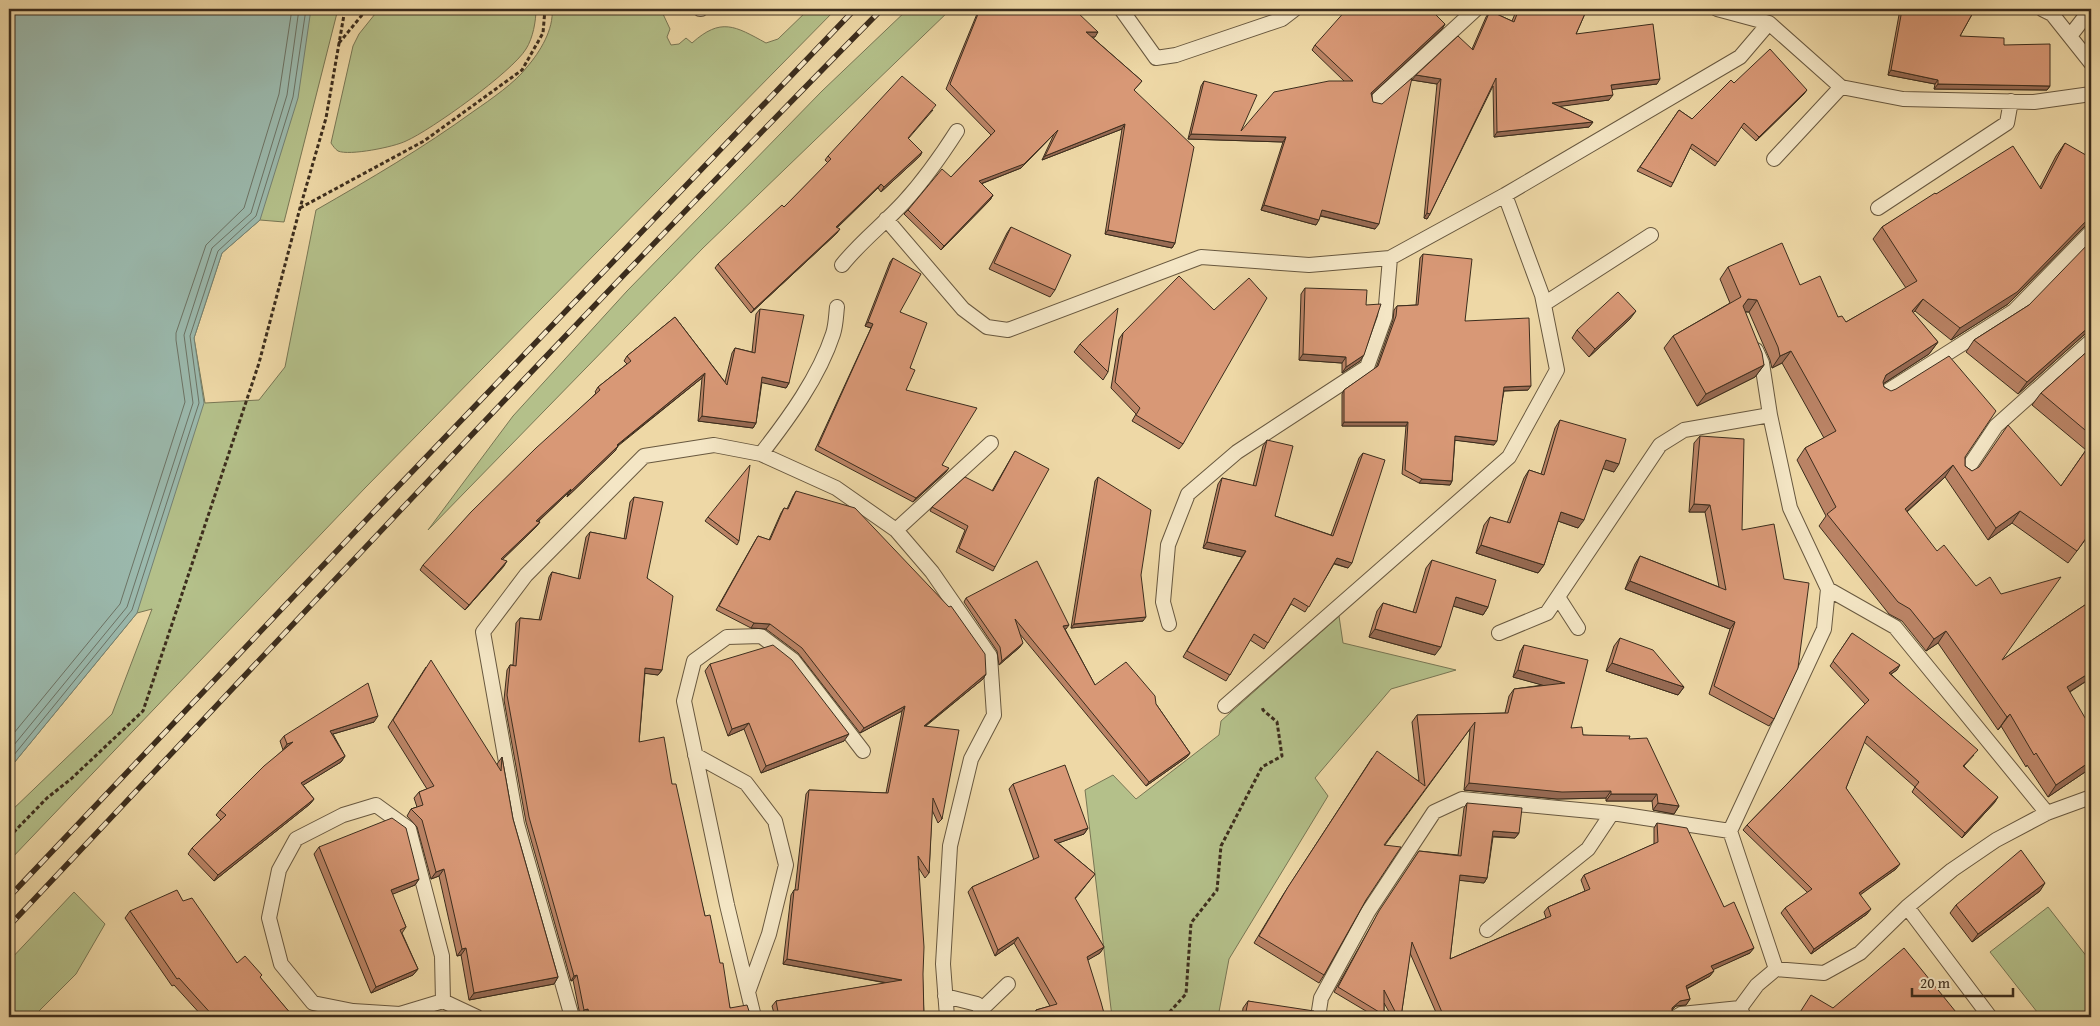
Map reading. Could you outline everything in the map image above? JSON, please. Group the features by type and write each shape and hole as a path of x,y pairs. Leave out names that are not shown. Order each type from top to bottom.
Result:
{"lane":[{"path":"1121,9 1156,58 1176,55 1282,19 1295,9"},
{"path":"1717,9 1769,23 1841,87 1903,99 2034,102 2091,94"},
{"path":"2042,9 2052,14 2091,63"},
{"path":"2070,36 2091,9"},
{"path":"1376,101 1467,12"},
{"path":"886,219 963,309 987,327 1008,330 1201,257 1309,265 1390,258 1505,195 1740,56 1769,23"},
{"path":"1774,159 1841,87"},
{"path":"1878,208 2007,123 2011,101"},
{"path":"842,265 858,245 903,203 938,161 957,131"},
{"path":"1225,706 1509,457 1557,370 1544,304 1505,195"},
{"path":"1883,394 2014,311 2091,232"},
{"path":"1544,304 1651,235"},
{"path":"1169,624 1163,602 1168,545 1188,494 1237,452 1367,367 1385,318 1390,258"},
{"path":"761,454 784,425 822,362 834,332 837,307"},
{"path":"1750,337 1762,364 1770,415 1790,508 1828,589 1824,629 1730,831 1776,969"},
{"path":"1964,474 1996,426 2091,341"},
{"path":"1500,633 1547,613 1660,444 1684,430 1770,415"},
{"path":"896,530 991,443"},
{"path":"572,1017 517,824 482,632 526,575 644,456 714,445 761,454 836,488 896,530 932,572 990,656 994,714 971,759 950,846 943,964 947,1017"},
{"path":"1828,589 1895,627 2047,813"},
{"path":"1558,597 1578,628"},
{"path":"754,1017 727,905 684,701 694,661 727,637 761,636 793,660 862,751"},
{"path":"695,755 746,783 775,821 786,865 768,934 748,993"},
{"path":"1676,1017 1681,1014 1742,1013 1757,986 1776,969 1824,973 1860,953 1907,907 1959,865 1996,840 2047,813 2091,797"},
{"path":"1318,1017 1321,998 1368,912 1434,812 1462,799 1612,813 1730,831"},
{"path":"443,1001 442,956 409,828 376,805 343,815 296,839 279,870 270,918 281,964 313,1003 353,1012 400,1014 443,1001 477,1017"},
{"path":"1487,930 1588,849 1612,813"},
{"path":"1907,907 1990,1017"},
{"path":"945,996 977,1004 984,1014 1008,984"}],"path":[{"path":"9,837 47,798 71,779 143,710 259,363 326,118 345,9"},
{"path":"339,44 367,9"},
{"path":"300,208 424,141 522,70 543,33 545,9"},
{"path":"1165,1017 1186,994 1192,924 1218,890 1221,846 1262,767 1282,756 1277,722 1263,710 1260,675"}],"green space":[{"path":"9,9 338,9 284,222 260,220 222,253 194,338 205,403 259,400 285,367 316,210 455,125 510,85 532,61 541,47 551,24 552,9 655,9 663,14 670,29 667,37 671,45 679,44 686,38 692,43 702,35 720,27 737,29 766,43 778,39 809,9 836,9 365,488 9,861 9,813 112,714 152,609 137,613 9,769"},
{"path":"379,9 536,9 531,40 526,49 505,72 470,100 406,141 361,152 338,151 331,143 353,46 359,34"},
{"path":"908,9 951,9 703,248 428,530 513,416 627,291 822,91"},
{"path":"1339,616 1343,643 1456,670 1391,689 1315,778 1328,796 1229,959 1218,1017 1112,1017 1085,790 1113,775 1136,799 1219,735 1221,721"},
{"path":"74,892 105,924 76,974 33,1017 9,1017 9,961"},
{"path":"2048,907 2091,962 2091,1017 2041,1017 1990,952"}],"water":[{"path":"9,9 311,9 298,98 260,220 222,253 194,338 204,403 137,613 9,769"}],"building":[{"path":"980,9 1078,9 1076,11 1098,32 1086,32 1142,81 1134,90 1194,147 1175,243 1108,230 1125,124 1045,156 1058,130 1024,164 979,181 993,195 944,246 908,210 942,169 951,177 995,131 950,84"},
{"path":"1347,9 1430,9 1445,24 1371,93 1373,102 1382,104 1412,78 1379,224 1322,210 1319,220 1264,205 1286,137 1191,134 1204,81 1257,95 1241,131 1274,92 1329,81 1353,81 1315,45"},
{"path":"1519,9 1587,9 1576,34 1653,24 1660,79 1611,85 1613,95 1552,103 1593,122 1497,132 1496,78 1430,214 1427,213 1441,79 1416,75 1458,36 1473,50 1490,11 1514,22"},
{"path":"1915,9 1975,9 1960,36 2004,38 2004,45 2050,44 2050,86 1938,84 1938,80 1891,70 1902,10 1913,13"},
{"path":"1770,49 1807,90 1759,137 1744,123 1718,162 1692,144 1673,183 1640,167 1679,110 1692,119 1731,80 1734,83"},
{"path":"902,76 936,105 908,138 922,152 884,187 881,184 836,227 840,229 754,309 718,264 782,205 784,207 831,159 828,156"},
{"path":"2065,143 2091,158 2091,216 2017,292 1960,328 1923,299 1912,311 1938,342 1886,375 1883,382 1884,387 1891,391 1949,356 1996,411 1965,457 1965,466 1972,471 1979,467 2008,425 2061,486 2091,443 2091,531 2077,551 2020,511 1996,528 1953,465 1905,509 1937,551 1944,545 1976,586 1990,577 2001,594 2061,577 2002,660 2091,601 2091,672 2067,687 2091,728 2091,761 2056,785 2036,753 2034,755 2010,714 2007,717 1946,631 1934,639 1910,609 1898,602 1827,514 1836,507 1805,448 1836,431 1791,351 1780,356 1778,347 1757,300 1748,299 1743,306 1762,353 1764,365 1706,394 1673,336 1741,297 1728,267 1782,243 1800,285 1820,276 1838,317 1842,316 1846,322 1917,281 1882,227 2013,146 2041,189"},
{"path":"1011,227 1071,255 1055,290 994,263"},
{"path":"2091,241 2091,325 2027,382 1974,340 2029,305"},
{"path":"1423,254 1472,259 1465,321 1529,318 1531,386 1504,387 1497,441 1455,436 1452,481 1422,479 1405,470 1408,422 1344,422 1344,390 1378,366 1396,316 1397,306 1418,305"},
{"path":"893,258 921,274 900,312 927,323 910,368 915,370 906,390 977,408 942,465 949,468 916,498 818,446 873,324 868,322"},
{"path":"1179,276 1214,310 1249,278 1267,298 1183,444 1136,415 1140,408 1115,382 1123,333"},
{"path":"1305,288 1367,290 1366,305 1381,304 1364,355 1346,367 1346,357 1303,354"},
{"path":"1618,292 1636,311 1595,349 1577,330"},
{"path":"1118,308 1108,372 1080,344"},
{"path":"760,309 804,315 789,383 762,377 756,423 702,416 705,373 617,445 570,492 571,489 536,521 540,522 501,559 507,561 469,605 423,565 471,512 536,448 600,390 598,387 631,361 627,356 675,317 727,385 735,348 755,353"},
{"path":"2091,348 2091,435 2041,393"},
{"path":"1560,420 1626,439 1619,464 1606,460 1584,520 1561,512 1544,565 1481,545 1490,517 1510,523 1529,470 1544,475"},
{"path":"1700,436 1744,439 1742,530 1774,524 1784,579 1809,583 1798,668 1774,719 1714,686 1735,622 1630,581 1640,556 1726,590 1710,505 1694,504"},
{"path":"1267,440 1293,446 1275,516 1333,536 1363,453 1385,460 1352,563 1337,558 1309,607 1294,598 1268,643 1254,634 1230,675 1187,651 1246,551 1207,542 1222,478 1256,486"},
{"path":"1015,451 1049,469 995,567 959,548 968,526 932,507 965,477 993,491"},
{"path":"750,465 739,541 708,517"},
{"path":"1098,477 1151,510 1141,575 1146,617 1074,624"},
{"path":"796,491 855,508 949,607 951,606 985,654 986,674 924,726 959,730 942,819 933,798 929,873 918,856 924,947 924,1017 779,1017 776,1001 902,980 787,959 794,890 798,890 809,790 888,793 905,706 864,728 802,648 770,624 754,623 719,606 758,536 770,540 784,508 788,509"},
{"path":"634,497 663,502 647,578 673,596 662,670 645,668 639,742 664,737 672,784 676,784 705,916 710,915 720,963 723,963 730,1008 747,1005 751,1017 590,1017 588,1009 584,1010 577,975 574,976 529,817 507,695 510,665 516,666 520,618 541,620 552,572 580,579 590,532 626,539"},
{"path":"1432,560 1496,580 1488,607 1456,597 1441,647 1375,629 1383,603 1416,613"},
{"path":"1037,561 1069,625 1063,626 1095,685 1126,662 1155,696 1156,704 1190,753 1149,782 1015,619 1023,643 1002,661 1000,647 966,598"},
{"path":"1852,633 1900,665 1889,673 1978,750 1963,766 1998,797 1965,833 1915,787 1919,782 1867,736 1846,788 1900,864 1859,893 1871,909 1814,949 1785,908 1812,889 1747,825 1869,700 1833,661"},
{"path":"1620,638 1653,650 1684,687 1612,663"},
{"path":"773,645 792,660 849,734 766,766 749,723 732,729 710,664"},
{"path":"1524,645 1588,660 1571,728 1582,727 1583,735 1630,736 1629,739 1647,738 1679,806 1658,803 1657,794 1611,794 1611,791 1562,792 1469,783 1475,722 1384,845 1401,847 1366,900 1324,975 1259,936 1288,887 1377,751 1425,786 1417,715 1508,713 1514,689 1565,683 1518,670"},
{"path":"431,660 501,771 502,757 513,819 558,977 474,993 466,948 462,949 444,869 436,872 422,820 411,809 423,805 419,792 434,786 393,720"},
{"path":"368,683 378,716 330,731 345,756 301,783 314,799 218,875 192,848 226,815 220,810 264,766 293,742 287,744 284,736"},
{"path":"1065,765 1088,828 1054,840 1095,874 1075,898 1104,947 1087,957 1105,1017 1039,1017 1036,1010 1057,1004 1018,937 998,950 972,887 1039,857 1013,784"},
{"path":"1467,803 1522,808 1519,833 1493,831 1487,878 1460,875 1450,959 1551,916 1548,907 1590,889 1584,875 1658,842 1657,823 1687,828 1724,907 1734,902 1754,948 1711,966 1714,971 1686,986 1690,999 1680,1001 1672,1008 1673,1017 1444,1017 1412,942 1401,1017 1398,1017 1384,990 1384,1015 1338,987 1379,911 1419,851 1461,856"},
{"path":"392,818 406,828 419,879 391,890 406,927 400,930 418,969 376,987 319,847"},
{"path":"2021,850 2045,883 1978,934 1956,905"},
{"path":"177,890 183,901 192,898 237,963 245,956 262,975 260,977 291,1014 286,1017 219,1017 217,1015 214,1017 179,978 177,979 130,911"},
{"path":"1904,948 1960,1017 1797,1017 1811,995 1833,1008"},
{"path":"1248,1001 1314,1011 1318,1017 1245,1017"},
{"path":"1330,1014 1354,1017 1327,1017"}],"railway":[{"path":"9,897 386,499 855,9"},
{"path":"9,926 552,350 882,9"}]}
